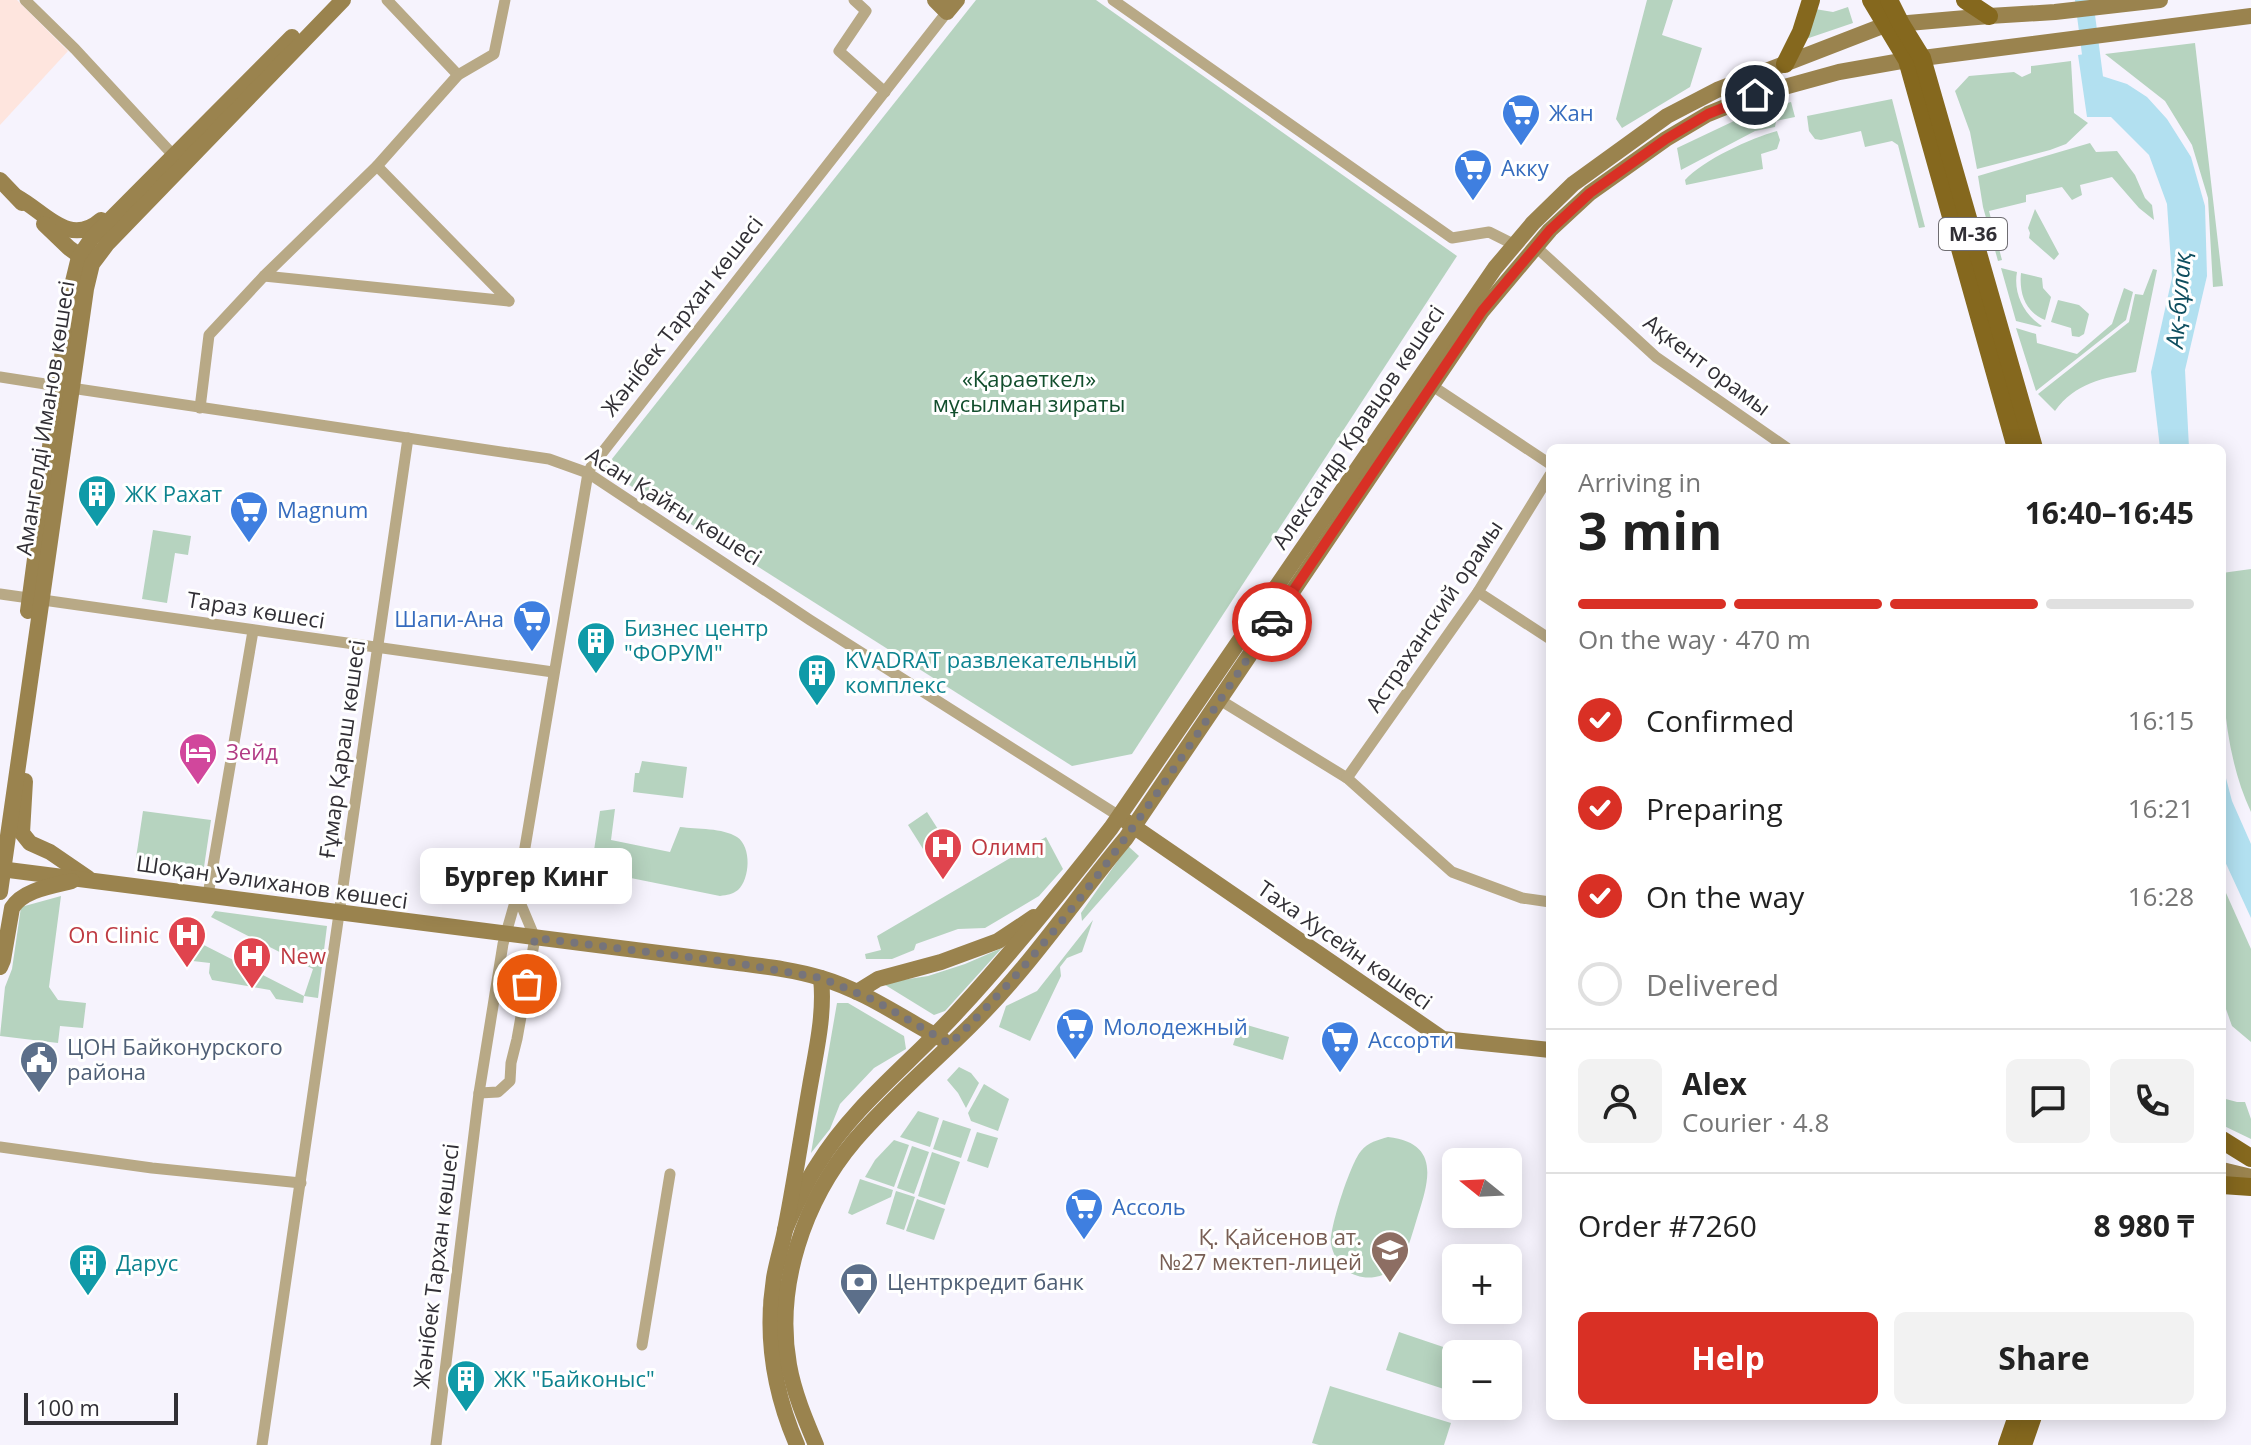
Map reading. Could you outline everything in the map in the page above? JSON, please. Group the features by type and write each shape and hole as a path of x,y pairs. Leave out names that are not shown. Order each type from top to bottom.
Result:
{"main road":[{"name":"Амангелді Иманов көшесі","path":"0,815 35,599 64,387 71,290 86,260 92,238 329,0"},
{"name":"Амангелді Иманов көшесі","path":"86,260 107,244 343,0"},
{"path":"1785,64 1801,32 1811,0"},
{"name":"M-36","path":"1871,0 1893,25 1915,59 2033,444"},
{"name":"M-36","path":"1889,0 1893,25"},
{"path":"1965,0 1989,16"},
{"name":"Александр Кравцов көшесі","path":"793,1232 803,1189 819,1161 841,1132 1052,905 1119,816 1495,268 1573,184 1667,116 1717,90 1893,25 2160,0"},
{"name":"Александр Кравцов көшесі","path":"793,1232 855,1141 972,1024 1069,912 1134,826 1482,311 1535,246 1590,193 1666,139 1708,114 1755,95 1839,72 1915,59 2251,16"},
{"name":"M-36","path":"1915,59 2015,444"},
{"path":"17,197 63,229 86,230 171,159"},
{"path":"0,180 86,260"},
{"name":"Амангелді Иманов көшесі","path":"0,892 22,731 35,599"},
{"path":"22,731 26,763 22,833 30,843 50,852 87,880"},
{"name":"Таха Хусейн көшесі","path":"1119,816 1443,1039 1546,1050"},
{"name":"Шоқан Уәлиханов көшесі","path":"2,870 730,962 821,978 899,1013 950,1044"},
{"path":"0,967 16,901 25,895 87,880"},
{"path":"857,992 878,979 941,962 998,941 1052,905"},
{"path":"816,1445 794,1388 785,1316 823,996 821,978"},
{"path":"2226,1143 2251,1159"},
{"path":"2226,1153 2251,1159"},
{"path":"2226,1171 2251,1177"},
{"path":"2226,1185 2251,1187"},
{"path":"793,1232 773,1287 771,1351 785,1413 797,1445"},
{"path":"2007,1445 2016,1420"},
{"path":"2023,1445 2032,1420"}],"street":[{"path":"25,0 75,49 171,159"},
{"path":"387,0 458,75"},
{"path":"200,408 209,335 264,276 377,166 458,75 494,54 505,0"},
{"path":"854,0 866,11 839,51 885,92"},
{"path":"1113,0 1452,238 1489,232 1515,245"},
{"name":"Жәнібек Тархан көшесі","path":"436,1445 479,1093 505,935 517,895 588,473 885,92 946,4"},
{"path":"264,276 509,301 377,166"},
{"name":"Ақкент орамы","path":"1535,246 1656,357 1781,444"},
{"name":"Асан Қайғы көшесі","path":"0,377 549,459 588,473 810,620 1119,816"},
{"path":"1431,385 1546,461"},
{"name":"Ғұмар Қараш көшесі","path":"262,1445 408,438"},
{"name":"Астраханский орамы","path":"1347,778 1478,592 1546,482"},
{"path":"1478,592 1546,636"},
{"name":"Тараз көшесі","path":"0,594 553,672"},
{"path":"208,895 253,631"},
{"path":"1220,700 1347,778 1452,872 1522,898 1546,901"},
{"path":"479,1093 498,1092 510,1081 535,938 517,895"},
{"path":"0,1147 152,1168 301,1183"},
{"path":"642,1345 670,1174"}],"shaded area":[{"path":"0,0 17,0 68,51 0,125"}],"green space":[{"name":"«Қараөткел» мұсылман зираты","path":"976,0 1096,0 1457,256 1132,754 1072,766 604,469"},
{"path":"1647,0 1673,0 1662,35 1702,48 1690,87 1622,128 1616,119"},
{"path":"1848,7 1853,23 1803,40 1815,9 1833,12"},
{"path":"2195,43 2223,286 2213,287 2208,198 2192,145 2165,101 2105,54"},
{"path":"2071,61 2074,113 2088,123 2066,144 1977,169 1970,132 1955,91 1969,76 2014,72 2022,77 2031,73 2031,66"},
{"path":"1892,99 1925,227 1919,228 1898,145 1892,141 1865,147 1861,131 1821,140 1815,139 1809,131 1807,116"},
{"path":"1791,102 1795,117 1776,121 1775,127 1755,131 1681,170 1677,148 1734,121 1750,122 1762,117 1774,117 1773,107"},
{"path":"1777,131 1780,140 1777,149 1761,154 1763,169 1686,185 1685,180 1693,172 1715,158 1741,144"},
{"path":"2090,143 2096,152 2117,151 2152,205 2154,220 2112,177 2080,185 2082,195 2072,200 2062,187 2026,195 2026,202 1989,211 2002,260 1998,261 1978,176"},
{"path":"2035,209 2059,254 2054,260 2029,238 2028,228"},
{"path":"2001,268 2017,272 2021,303 2042,326 2016,321"},
{"path":"2153,269 2157,270 2136,372 2081,388 2055,411 2038,394 2129,322 2135,294 2143,295"},
{"path":"2021,273 2042,278 2043,288 2051,297 2045,320 2028,307 2021,288"},
{"path":"2124,288 2133,292 2126,320 2036,391 2016,328 2036,334 2037,343 2077,354 2112,324"},
{"path":"2058,300 2079,305 2089,314 2084,334 2072,336 2071,328 2051,322"},
{"path":"153,530 191,536 188,555 175,553 167,603 142,599"},
{"path":"2251,569 2251,812 2232,755 2227,725 2226,572"},
{"path":"642,761 687,767 683,798 633,792 635,773 639,773"},
{"path":"615,809 611,840 670,852 680,827 717,830 737,837 745,848 748,863 742,885 734,892 720,896 591,870 600,811"},
{"path":"143,811 211,820 204,867 136,858"},
{"path":"927,812 950,848 930,860 908,825"},
{"path":"1046,837 1063,869 1039,896 985,928 958,929 916,944 914,950 892,959 866,959 865,954 881,950 877,936"},
{"path":"1128,846 1139,856 1082,921 1081,913"},
{"path":"2226,893 2251,949 2251,1042 2232,1026 2226,1009"},
{"path":"61,896 49,987 58,1000 86,1003 83,1028 60,1026 58,1043 0,1036 5,987 12,969 21,907"},
{"path":"215,911 327,926 318,998 304,996 313,969 211,917"},
{"path":"1093,920 1082,952 1067,958 1060,967 1061,976 1030,1041 999,1027 1006,1006 1037,991"},
{"path":"194,940 304,996 303,1003 276,999 270,990 212,980 210,963 184,960 185,949"},
{"path":"1002,948 945,1011 934,1015 882,983 928,976"},
{"path":"837,1003 848,1003 904,1036 906,1049 874,1068 840,1104 830,1129 811,1153"},
{"path":"1240,1023 1289,1037 1283,1060 1233,1045"},
{"path":"959,1067 971,1073 979,1083 966,1108 947,1080"},
{"path":"984,1084 1009,1099 998,1131 971,1121 968,1113"},
{"path":"2226,1099 2245,1102 2251,1119 2251,1139 2226,1127"},
{"path":"918,1111 939,1118 930,1147 900,1137"},
{"path":"943,1120 971,1129 961,1158 933,1149"},
{"path":"977,1132 998,1138 988,1168 967,1161"},
{"path":"1388,1137 1416,1147 1423,1155 1427,1164 1426,1188 1409,1244 1400,1262 1385,1274 1364,1277 1349,1272 1341,1265 1333,1251 1331,1236 1342,1196 1361,1151 1367,1145"},
{"path":"894,1140 909,1145 894,1187 865,1177 875,1160"},
{"path":"912,1146 929,1152 914,1194 897,1188"},
{"path":"932,1152 960,1162 945,1205 918,1196"},
{"path":"860,1179 893,1190 891,1197 852,1215 848,1213"},
{"path":"896,1191 915,1197 904,1230 886,1224"},
{"path":"917,1199 945,1209 934,1240 906,1231"},
{"path":"1399,1332 1442,1347 1442,1388 1386,1370"},
{"path":"1330,1386 1451,1423 1444,1445 1312,1443"}],"water":[{"path":"2099,52 2102,76 2127,84 2147,97 2167,119 2191,157 2205,206 2207,276 2185,370 2189,444 2160,444 2151,372 2172,278 2167,204 2149,155 2111,117 2087,117 2078,55"},
{"path":"2226,778 2232,801 2251,844 2251,918 2226,864"}],"waterway":[{"name":"Ақ-бұлақ","path":"2084,0 2094,77"}],"way so far":[{"path":"527,984 535,938 730,962 821,978 874,1000 950,1044 1021,969 1126,838 1272,622"}],"place":[{"name":"Жан","path":"1521,147"},
{"name":"Акку","path":"1473,202"},
{"name":"ЖК Рахат","path":"97,528"},
{"name":"Magnum","path":"249,544"},
{"name":"Шапи-Ана","path":"532,653"},
{"name":"Бизнес центр \"ФОРУМ\"","path":"596,675"},
{"name":"KVADRAT развлекательный комплекс","path":"817,707"},
{"name":"Зейд","path":"198,786"},
{"name":"Олимп","path":"943,881"},
{"name":"On Clinic","path":"187,969"},
{"name":"Бургер Кинг","path":"527,984"},
{"name":"New","path":"252,990"},
{"name":"Молодежный","path":"1075,1061"},
{"name":"Ассорти","path":"1340,1074"},
{"name":"ЦОН Байконурского района","path":"39,1094"},
{"name":"Ассоль","path":"1084,1241"},
{"name":"Қ. Қайсенов ат. №27 мектеп-лицей","path":"1390,1284"},
{"name":"Дарус","path":"88,1297"},
{"name":"Центркредит банк","path":"859,1316"},
{"name":"ЖК \"Байконыс\"","path":"466,1413"}],"route":[{"path":"1272,622 1482,311 1535,246 1590,193 1622,169 1708,114 1755,95"}]}
